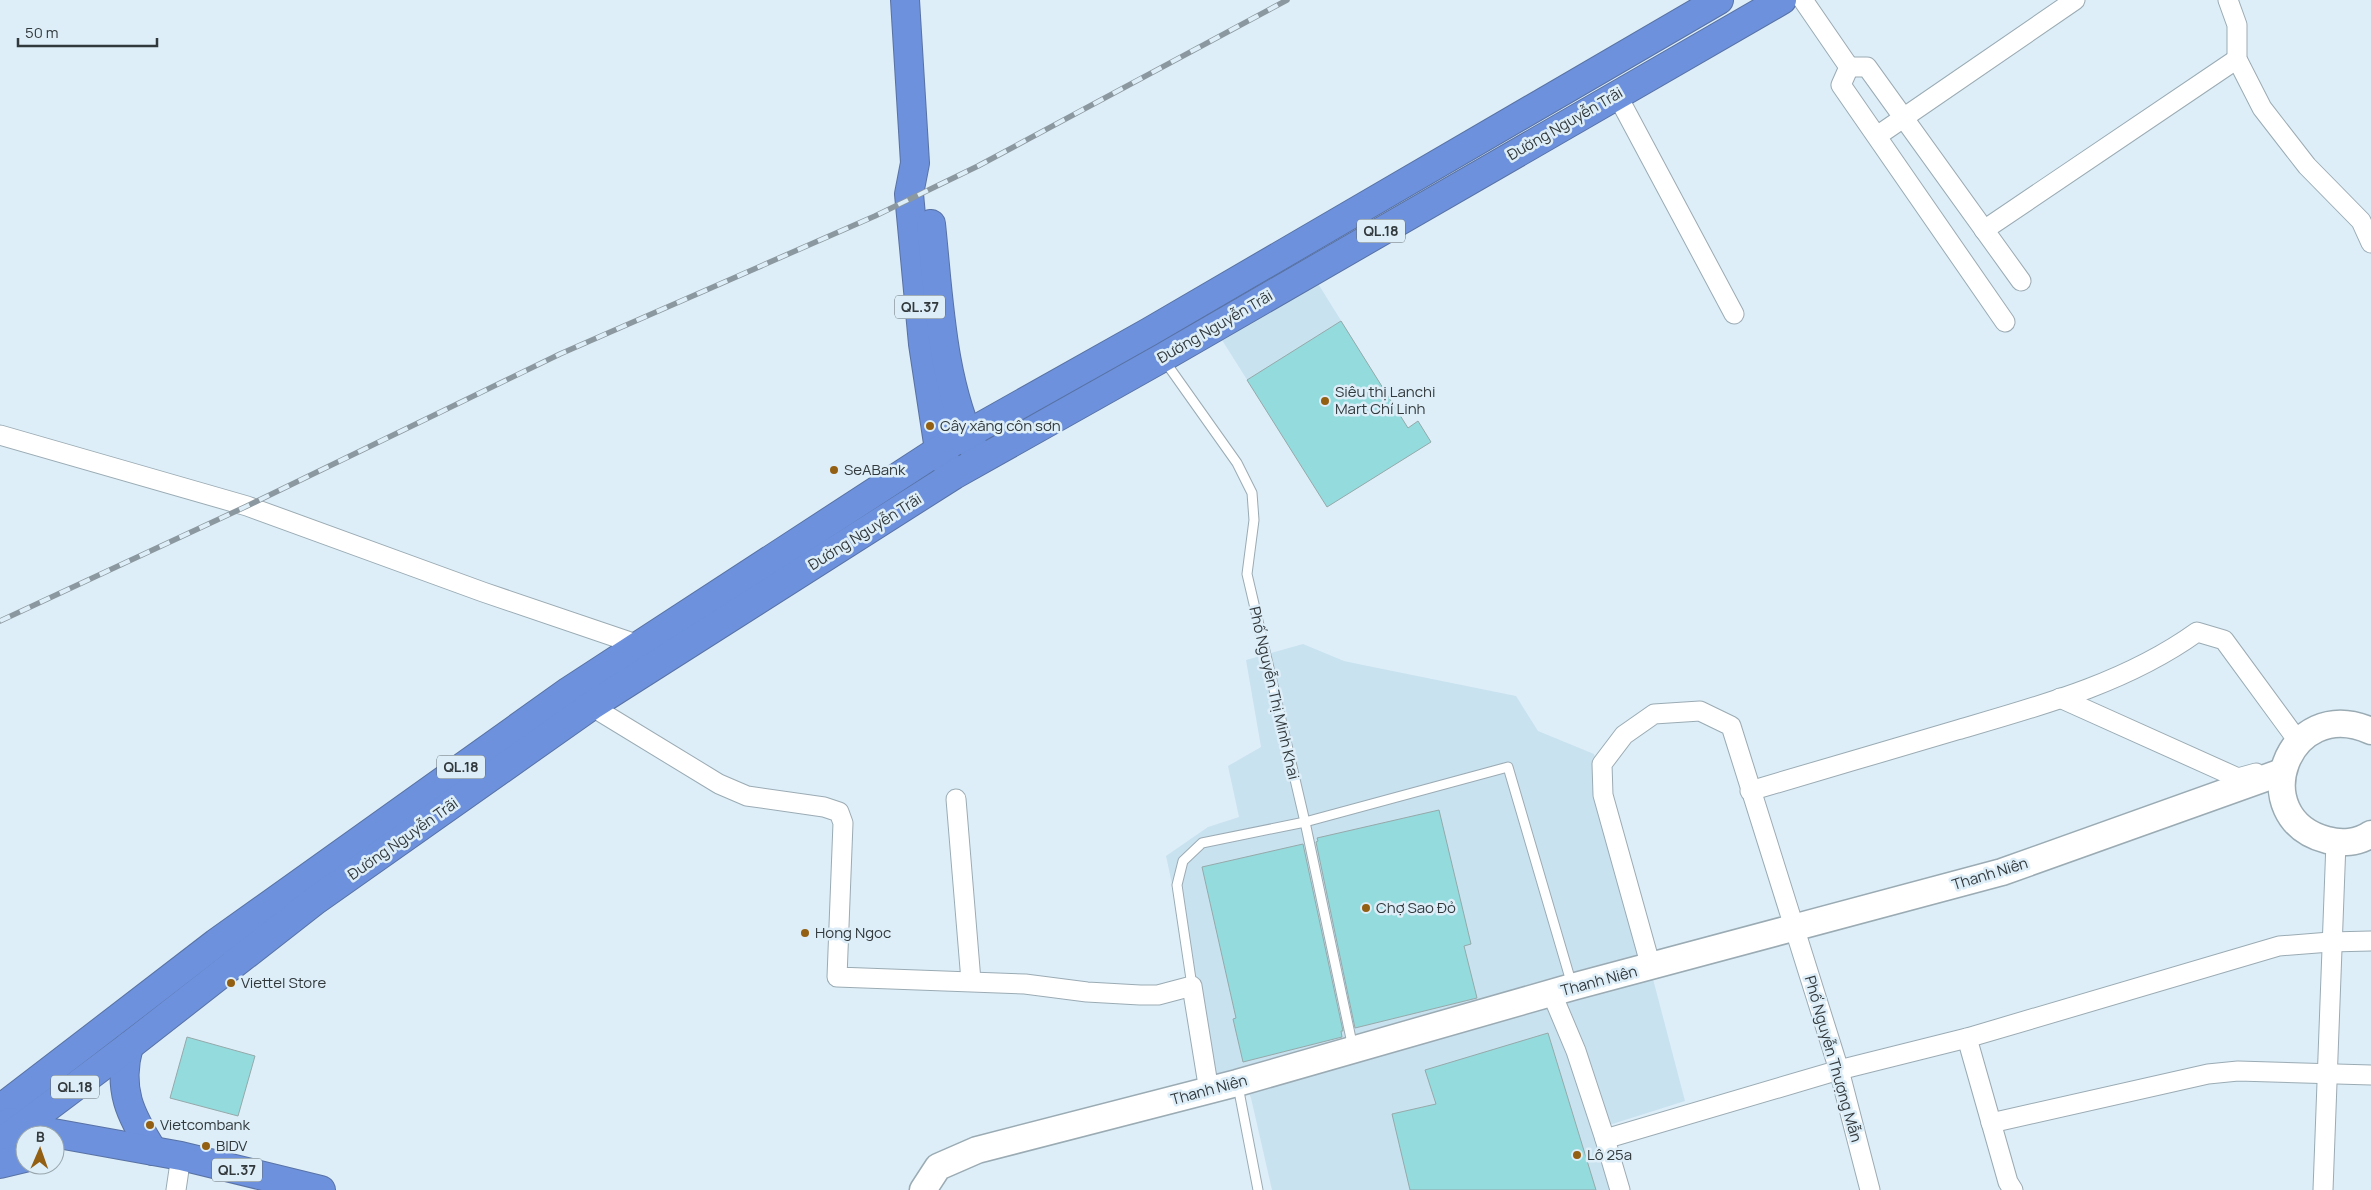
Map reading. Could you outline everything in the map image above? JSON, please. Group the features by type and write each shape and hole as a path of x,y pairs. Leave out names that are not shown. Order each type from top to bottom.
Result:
{"highway":[{"name":"QL.37","path":"905,0 915,163 909,194 923,344 939,450 954,475"},
{"name":"Đường Nguyễn Trãi","path":"5,1124 129,1046 580,698 639,645 939,450 1149,332 1719,0"},
{"name":"Đường Nguyễn Trãi","path":"5,1124 216,943 580,698 954,475 1162,358 1782,0"},
{"name":"QL.37","path":"915,163 927,186 943,338 955,394 967,435 980,460"},
{"path":"1149,332 1162,358"},
{"path":"129,1046 125,1062 126,1100 134,1122 153,1151"},
{"name":"QL.37","path":"5,1124 182,1156 321,1190"},
{"path":"65,1152 127,1146"},
{"path":"0,1164 15,1160"}],"street":[{"path":"1803,0 1849,67"},
{"path":"1877,136 2075,0"},
{"path":"2228,0 2237,25 2237,59 2262,108 2307,166 2361,221 2371,243"},
{"path":"1984,230 2237,59"},
{"path":"1849,67 1867,67 2021,281"},
{"path":"1849,67 1841,85 2005,322"},
{"path":"1617,95 1734,314"},
{"path":"0,435 247,506 483,592 639,645"},
{"path":"1750,791 2060,698 2128,673 2176,647 2197,632 2224,640 2298,741"},
{"path":"580,698 726,787 747,796 824,807 839,812 844,823 837,977 1025,984 1087,992 1140,995 1158,995 1192,986 1209,1091"},
{"path":"2060,698 2238,778 2282,769"},
{"name":"Phố Nguyễn Thượng Mẫn","path":"1651,967 1603,795 1602,764 1624,735 1654,714 1700,711 1731,726 1839,1070 1870,1190"},
{"path":"2371,731 2354,724 2324,725 2298,741 2282,769 2281,792 2288,810 2300,826 2316,837 2336,842 2352,842 2371,834"},
{"name":"Thanh Niên","path":"923,1190 938,1167 977,1150 1209,1091 1562,990 2002,872 2282,769"},
{"path":"956,799 971,981"},
{"path":"2323,1190 2330,942 2336,842"},
{"path":"1605,1139 1839,1070 1967,1038 2280,946 2371,941"},
{"path":"1562,990 1576,1051 1620,1190"},
{"path":"1967,1038 2008,1182 2013,1190"},
{"path":"1991,1123 2208,1074 2238,1071 2371,1074"},
{"path":"176,1190 182,1156"}],"lane":[{"name":"Phố Nguyễn Thị Minh Khai","path":"1162,358 1237,463 1252,493 1254,520 1247,574 1305,822 1354,1050"},
{"path":"1192,986 1177,885 1183,861 1202,843 1305,822 1508,767 1562,990"},
{"path":"1237,1083 1258,1190"}],"shaded area":[{"name":"Siêu thị Lanchi Mart Chí Linh","path":"1317,282 1408,428 1418,421 1431,442 1327,507 1222,340"},
{"path":"1303,644 1344,661 1516,696 1538,731 1594,754 1685,1101 1606,1126 1618,1190 1272,1190 1251,1098 1239,1069 1214,1078 1166,856 1208,827 1239,817 1228,766 1261,747 1246,660"}],"building":[{"name":"Siêu thị Lanchi Mart Chí Linh","path":"1341,321 1408,428 1418,421 1431,442 1327,507 1247,380"},
{"path":"1439,810 1471,944 1464,946 1477,998 1355,1028 1316,842 1318,841 1317,838"},
{"path":"1303,844 1343,1031 1341,1031 1342,1037 1243,1062 1233,1019 1236,1018 1202,867"},
{"path":"1548,1033 1596,1190 1410,1190 1392,1114 1436,1104 1425,1070"},
{"path":"187,1037 255,1056 238,1116 170,1098"}],"railway":[{"path":"0,621 247,506 560,354 875,216 978,166 1287,0"}],"place":[{"name":"Siêu thị Lanchi Mart Chí Linh","path":"1325,401"},
{"name":"Cây xăng côn sơn","path":"930,426"},
{"name":"SeABank","path":"834,470"},
{"name":"Chợ Sao Đỏ","path":"1366,908"},
{"name":"Hong Ngoc","path":"805,933"},
{"name":"Viettel Store","path":"231,983"},
{"name":"Vietcombank","path":"150,1125"},
{"name":"BIDV","path":"206,1146"},
{"name":"Lô 25a","path":"1577,1155"}]}
